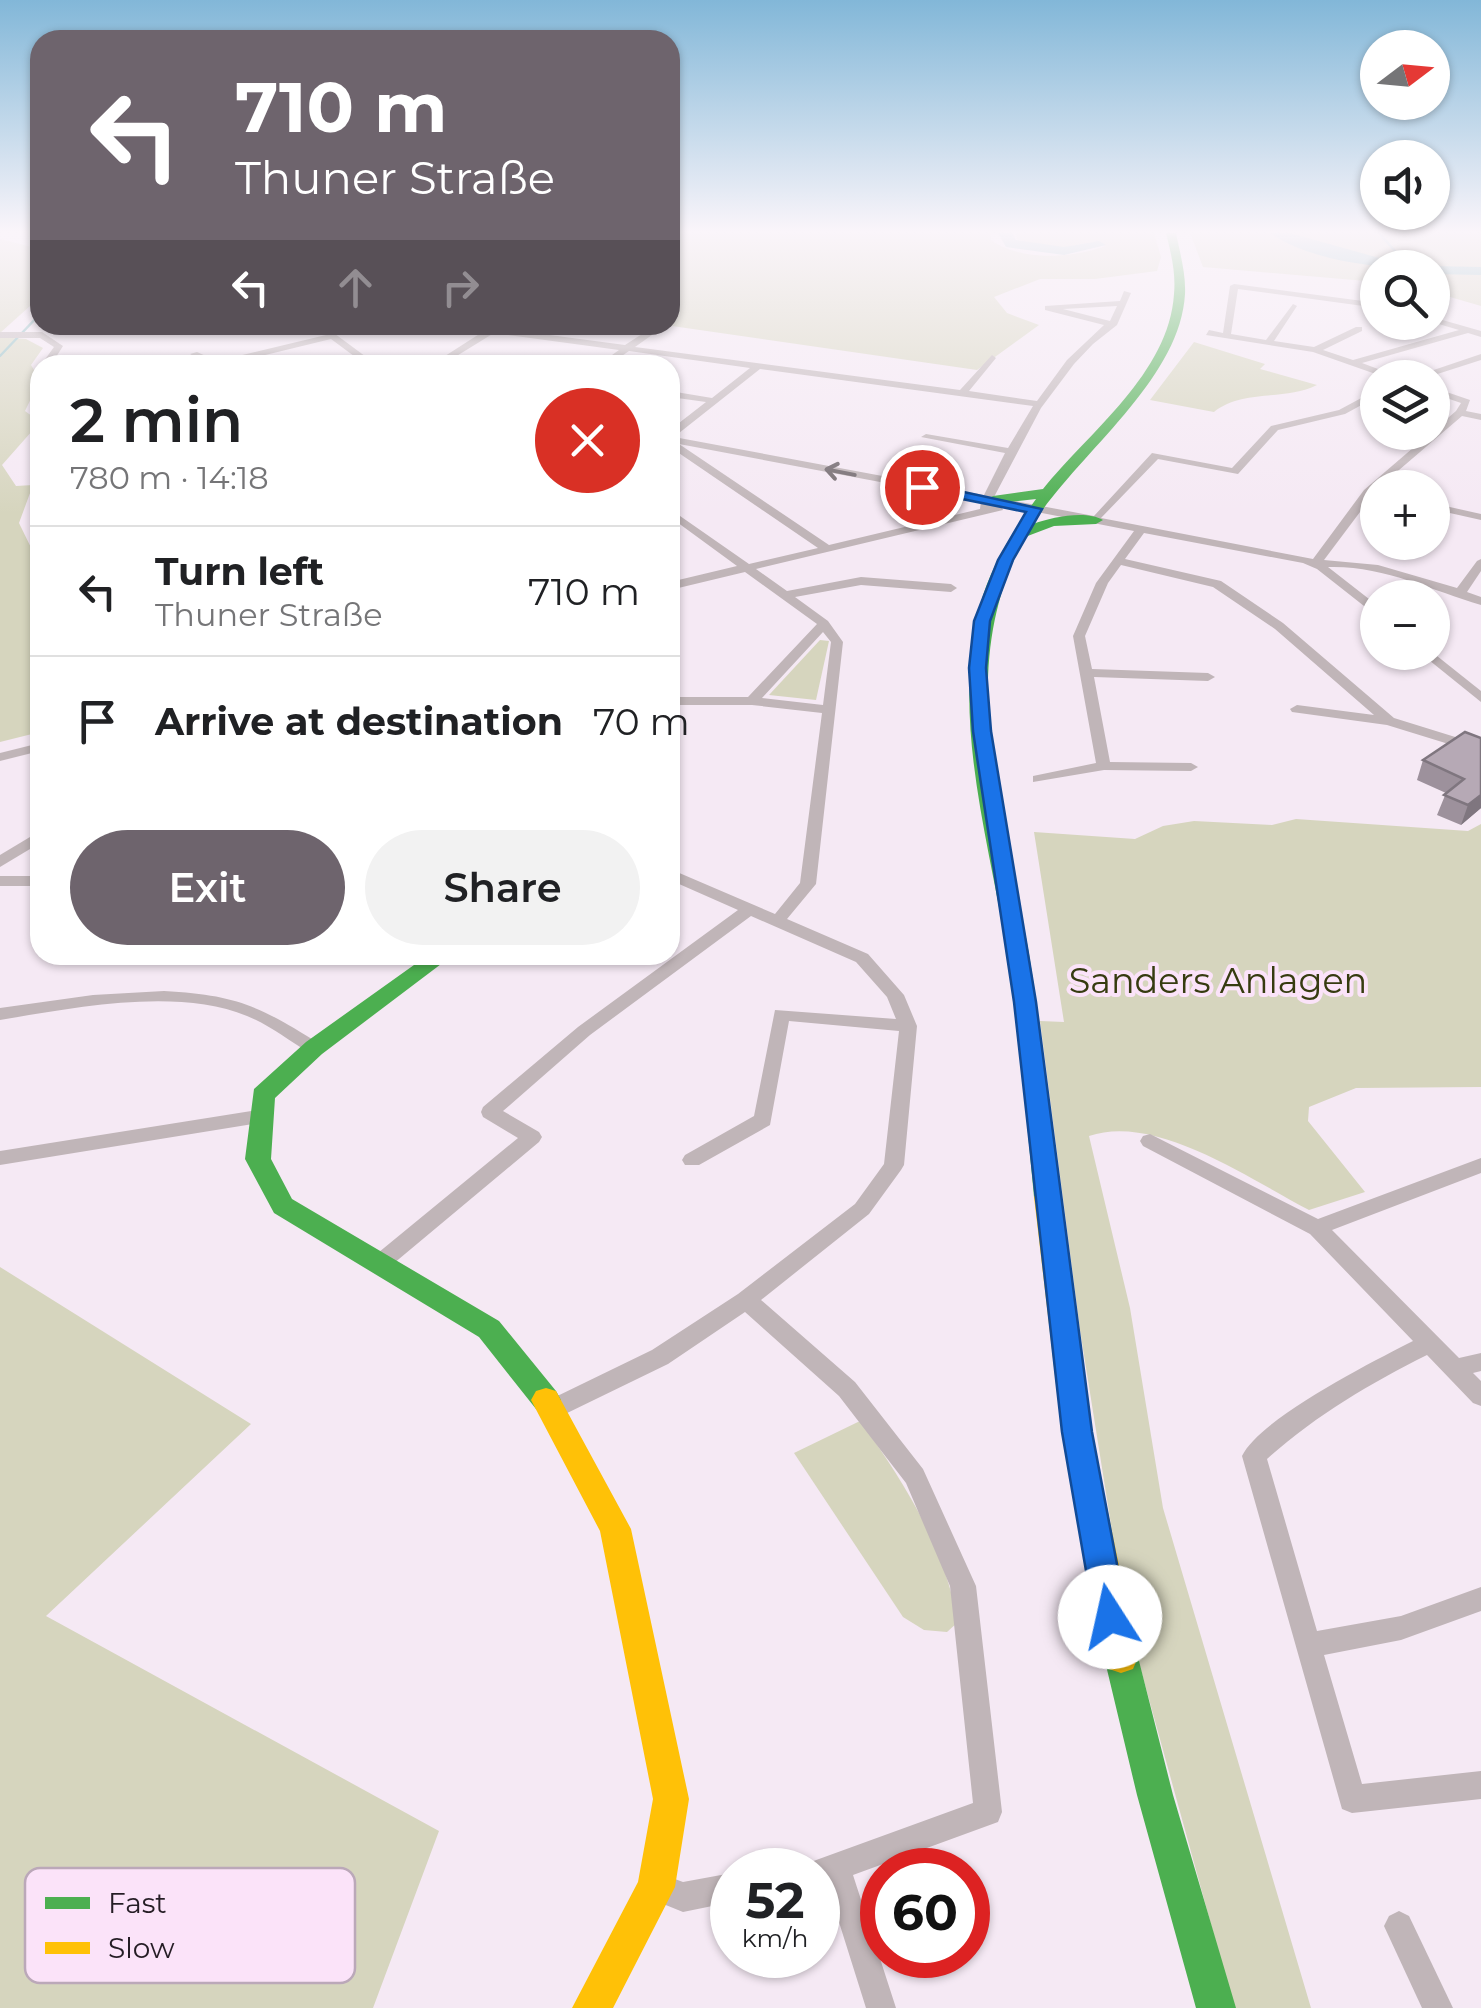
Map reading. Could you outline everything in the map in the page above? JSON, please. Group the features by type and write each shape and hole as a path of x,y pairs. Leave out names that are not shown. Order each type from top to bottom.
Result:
{"main road":[{"path":"1174,327 1146,376 1041,501 1019,534 982,621 977,668 982,731 1025,1002 1077,1432 1107,1599 1166,1849 1216,2008"},
{"path":"984,501 1041,501"},
{"path":"1019,534 1052,522 1097,518"},
{"path":"428,965 314,1048 263,1095 258,1117 258,1158 282,1206 489,1329 553,1409 615,1529 671,1799 656,1887 592,2008"}],"street":[{"path":"680,584 826,548 984,501 1042,404 1090,340 1107,327"},
{"path":"1227,333 1228,327"},
{"path":"1270,340 1279,327"},
{"path":"1456,327 1481,334"},
{"path":"1315,350 1360,329"},
{"path":"1355,362 1468,330"},
{"path":"1209,333 1270,340 1360,364"},
{"path":"3,335 30,335"},
{"path":"42,335 59,346 53,355"},
{"path":"450,355 477,335"},
{"path":"536,335 678,355"},
{"path":"617,355 646,335"},
{"path":"255,355 333,336 359,355"},
{"path":"680,355 1042,404"},
{"path":"1450,367 1481,357"},
{"path":"962,394 992,358"},
{"path":"680,431 758,366"},
{"path":"680,396 716,401"},
{"path":"1398,470 1467,402 1450,396"},
{"path":"1097,518 1156,455 1234,472 1275,428 1342,412 1360,402"},
{"path":"1460,412 1481,417"},
{"path":"926,437 1010,452"},
{"path":"680,441 984,501"},
{"path":"680,446 826,548"},
{"path":"1041,501 1142,529 1315,564 1333,562 1481,601"},
{"path":"1315,564 1360,509"},
{"path":"1450,510 1481,517"},
{"path":"680,519 824,624 836,642 808,884 778,920"},
{"path":"1104,766 1079,636 1102,584 1142,529"},
{"path":"1119,561 1217,584 1280,626 1388,721"},
{"path":"1315,564 1360,599"},
{"path":"1460,594 1481,564"},
{"path":"786,595 860,581 951,588"},
{"path":"752,702 824,624"},
{"path":"1448,670 1481,698"},
{"path":"1088,673 1208,677"},
{"path":"680,701 752,702 826,709"},
{"path":"1297,709 1388,721 1481,750"},
{"path":"0,757 30,749"},
{"path":"1038,779 1104,766 1191,767"},
{"path":"0,862 30,842"},
{"path":"553,1409 660,1357 746,1300 862,1209 894,1165 908,1026 895,996 862,958 680,878"},
{"path":"0,881 30,881"},
{"path":"680,961 750,910"},
{"path":"380,1264 532,1137 490,1112 584,1032 675,965"},
{"path":"0,1014 94,1000 169,996 251,1010 314,1048"},
{"path":"692,1160 762,1120 781,1014 908,1026"},
{"path":"0,1158 258,1117"},
{"path":"1150,1141 1317,1228 1481,1396"},
{"path":"1317,1228 1481,1165"},
{"path":"746,1300 847,1389 915,1476 963,1586 988,1812 840,1866"},
{"path":"1428,1344 1334,1390 1292,1420 1254,1456 1352,1799 1481,1786"},
{"path":"1454,1369 1481,1362"},
{"path":"1309,1645 1401,1628 1481,1600"},
{"path":"656,1887 683,1897 710,1892"},
{"path":"840,1904 881,2008"},
{"path":"1399,1926 1438,2008"}],"green space":[{"path":"680,327 680,327 1037,327 977,370"},
{"path":"0,337 26,339 43,348 38,355 30,355 30,401 25,411 30,415 30,433 2,465 16,486 30,485 19,523 30,546 30,734 0,742"},
{"path":"1194,342 1265,364 1260,369 1317,385 1291,393 1238,400 1214,412 1150,400"},
{"path":"820,640 829,641 816,700 769,695"},
{"name":"Sanders Anlagen","path":"1296,819 1468,831 1481,824 1481,1087 1356,1088 1309,1107 1308,1121 1365,1192 1309,1210 1231,1167 1172,1141 1115,1131 1089,1136 1130,1308 1163,1508 1311,2008 1234,2008 1125,1612 1080,1330 1040,1021 1064,1022 1034,832 1135,839 1163,826 1194,821 1272,825"},
{"path":"0,1267 251,1424 46,1616 439,1831 373,2008 0,2008"},
{"path":"860,1421 907,1492 933,1541 958,1622 947,1632 924,1630 903,1617 794,1453"}],"building":[{"path":"1465,732 1481,738 1481,795 1468,805 1444,795 1464,779 1423,760"}],"waterway":[{"path":"0,356 28,327"}],"traffic: fast":[{"path":"1047,1197 1022,980 980,730 980,643 994,586 1019,535 1051,489 1144,380 1172,327"},
{"path":"993,500 1048,493"},
{"path":"1019,534 1052,522 1096,520"},
{"path":"428,965 314,1048 263,1095 258,1159 283,1206 489,1329 546,1400"},
{"path":"1121,1657 1155,1795 1216,2008"}],"traffic: slow":[{"path":"1047,1197 1077,1435 1121,1657"},
{"path":"546,1400 615,1529 671,1799 656,1887 592,2008"}],"route":[{"path":"922,487 1035,509 1006,560 982,621 977,668 982,731 1025,1002 1077,1432 1110,1617"}]}
